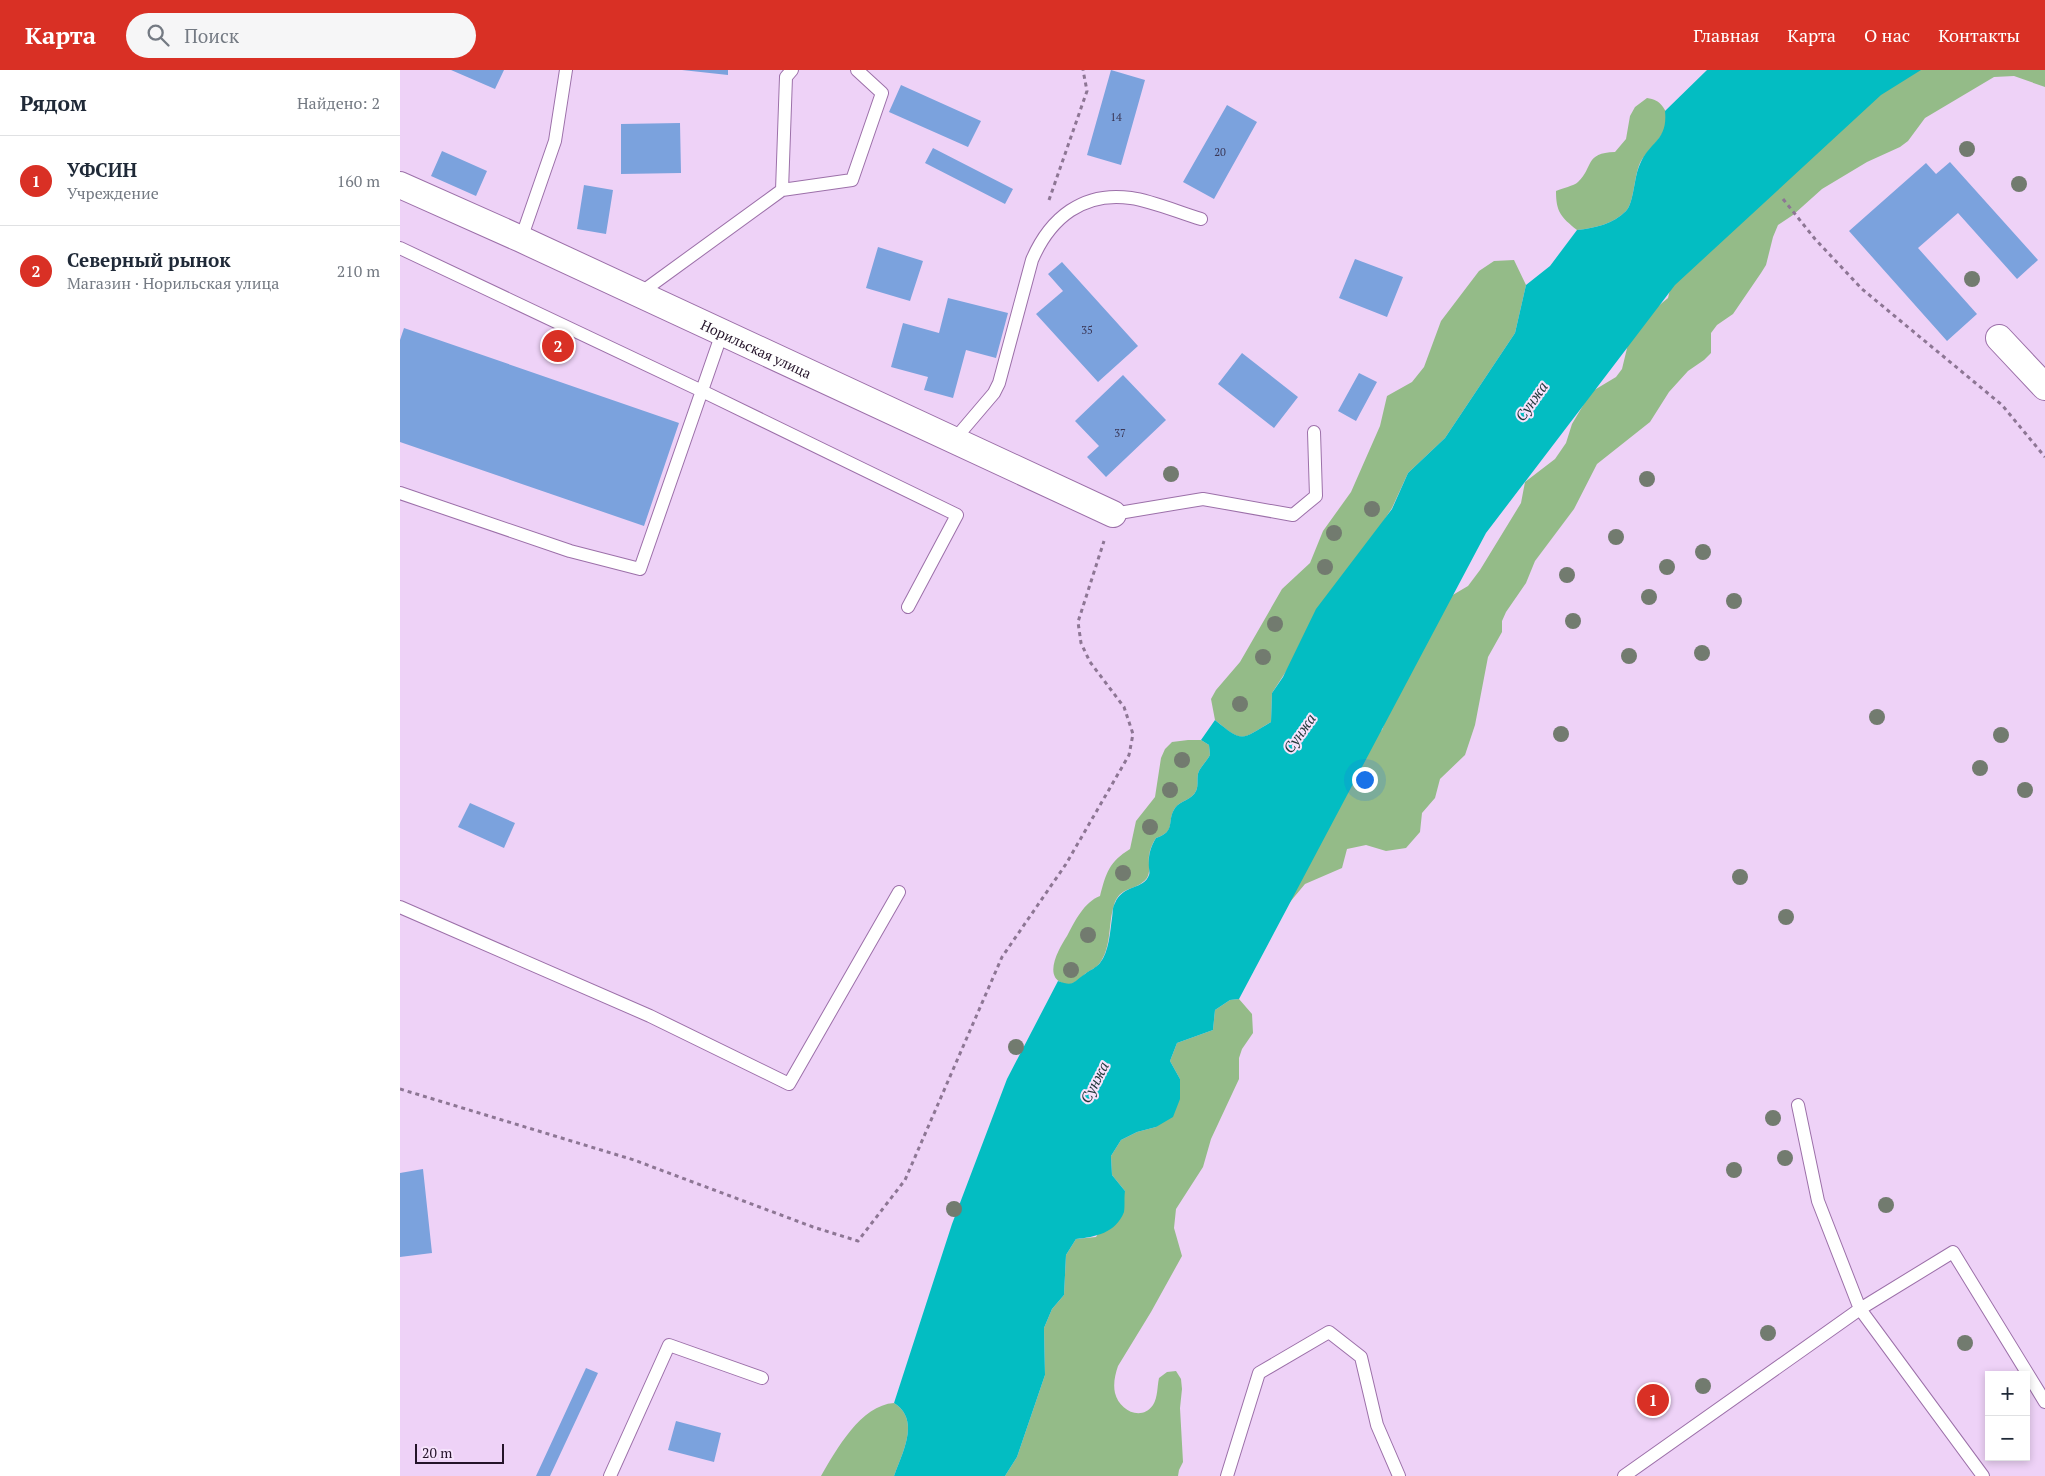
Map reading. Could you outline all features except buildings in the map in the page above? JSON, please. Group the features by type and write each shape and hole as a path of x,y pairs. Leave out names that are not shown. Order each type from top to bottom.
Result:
{"street":[{"name":"Норильская улица","path":"400,185 521,239 1113,514"},
{"path":"1999,338 2045,387"}],"lane":[{"path":"521,239 555,142 566,70"},
{"path":"782,190 786,77 792,70"},
{"path":"639,294 782,190 852,180 882,93 857,70"},
{"path":"954,440 994,393 999,383 1032,260 1040,242 1053,224 1066,213 1080,205 1113,196 1133,198 1201,220"},
{"path":"400,248 702,391 957,515 908,607"},
{"path":"400,493 570,551 640,569 722,333"},
{"path":"1113,514 1203,499 1293,515 1316,496 1314,432"},
{"path":"400,907 650,1016 789,1084 899,892"},
{"path":"1798,1105 1818,1201 1860,1309 1983,1476"},
{"path":"1624,1476 1860,1309 1953,1252 2045,1402"},
{"path":"1228,1475 1259,1372 1330,1332 1361,1357 1378,1425 1399,1476"},
{"path":"610,1476 669,1344 762,1378"}],"path":[{"path":"1040,242 1051,193 1087,91 1083,70"},
{"path":"1782,199 1815,239 1862,289 2002,405 2045,457"},
{"path":"400,1089 634,1160 813,1227 858,1240 905,1180 1002,957 1066,864 1128,755 1133,734 1124,707 1090,662 1081,643 1078,622 1113,514"}],"shaded area":[{"path":"1894,70 2045,70 2045,87 2014,76 1994,77 1925,118 1908,141 1900,147 1867,162 1822,189 1793,215 1778,225 1766,265 1733,314 1717,325 1711,333 1711,353 1688,371 1669,392 1650,422 1597,464 1574,509 1535,561 1526,583 1506,612 1502,621 1502,632 1488,657 1475,725 1465,755 1440,779 1435,798 1422,813 1420,832 1406,848 1386,851 1366,845 1347,849 1342,868 1305,884 1280,914 1365,737 1382,730 1389,711 1451,596 1468,586 1480,570 1521,503 1525,482 1555,459 1566,443 1572,424 1591,392 1616,377 1622,369 1629,340 1645,317 1668,298 1674,272"},
{"path":"1647,98 1656,101 1663,107 1667,115 1667,122 1660,137 1640,163 1629,207 1610,222 1597,227 1577,230 1560,213 1556,191 1578,182 1598,155 1615,152 1626,139 1630,116 1635,107"},
{"path":"1514,260 1526,285 1515,333 1445,438 1408,473 1392,508 1272,693 1271,722 1247,736 1237,736 1215,720 1211,699 1216,690 1240,662 1282,589 1310,563 1323,531 1351,492 1380,426 1387,396 1412,382 1424,367 1441,321 1479,271 1494,261"},
{"path":"1201,740 1209,745 1210,755 1199,771 1196,791 1175,808 1172,813 1169,829 1153,842 1149,853 1149,873 1147,878 1138,885 1124,891 1117,899 1112,912 1106,951 1099,964 1074,983 1062,983 1056,979 1053,968 1061,947 1080,913 1089,903 1100,896 1109,869 1117,859 1130,849 1136,821 1155,797 1161,758 1165,749 1172,742"},
{"path":"1239,999 1252,1014 1253,1033 1242,1049 1239,1058 1239,1079 1211,1139 1203,1167 1176,1209 1174,1228 1182,1256 1118,1366 1114,1386 1117,1399 1126,1409 1131,1412 1143,1413 1155,1402 1159,1378 1167,1372 1176,1371 1181,1379 1182,1389 1180,1408 1183,1462 1178,1476 1005,1476 1017,1457 1045,1375 1044,1328 1052,1309 1064,1295 1066,1255 1076,1239 1096,1237 1125,1191 1112,1175 1111,1156 1121,1140 1137,1132 1156,1127 1180,1079 1170,1061 1177,1043 1213,1030 1215,1010 1230,1000"},
{"path":"894,1403 907,1418 908,1428 905,1447 894,1476 821,1476 842,1442 860,1420 882,1406"}],"water":[{"name":"Сунжа","path":"1707,70 1921,70 1881,95 1675,285 1486,533 1239,999 1230,1000 1215,1010 1213,1030 1177,1043 1170,1061 1180,1079 1180,1099 1173,1117 1156,1127 1137,1132 1121,1140 1111,1156 1112,1175 1125,1191 1124,1212 1116,1225 1104,1233 1076,1239 1066,1255 1064,1295 1052,1309 1044,1328 1045,1375 1017,1457 1005,1476 894,1476 905,1447 908,1428 907,1418 894,1403 952,1224 1007,1079 1058,981 1067,984 1073,983 1100,963 1107,948 1115,903 1123,893 1146,880 1149,873 1150,852 1156,838 1169,829 1172,813 1175,808 1196,791 1199,771 1210,755 1209,745 1201,740 1215,720 1231,733 1242,736 1254,733 1271,722 1272,693 1283,677 1316,609 1392,509 1408,473 1445,438 1515,333 1526,285 1550,266 1577,230 1603,225 1626,211 1631,202 1640,164 1664,129 1665,111"}],"place":[{"name":"Северный рынок","path":"558,346"},
{"name":"УФСИН","path":"1653,1400"}]}
